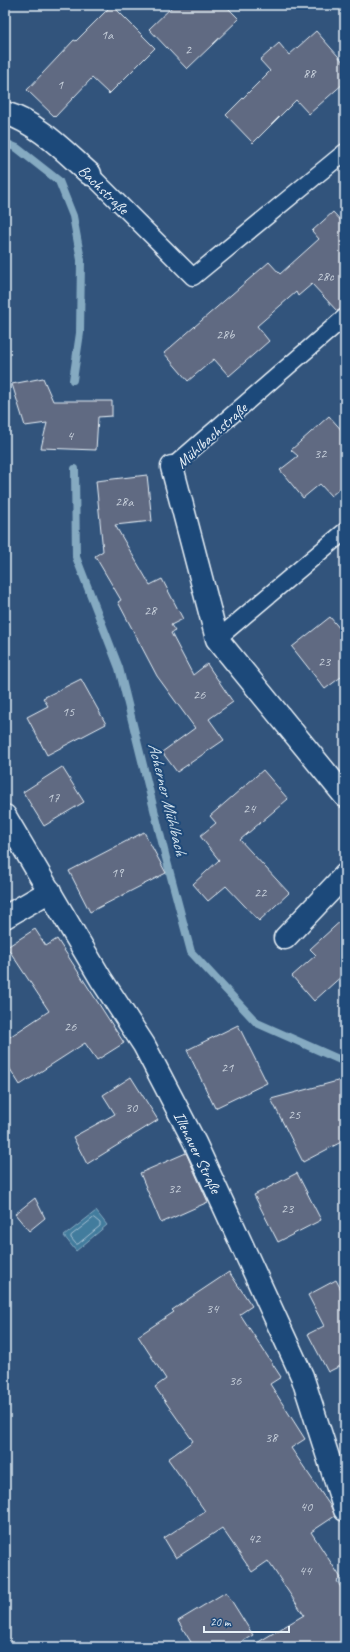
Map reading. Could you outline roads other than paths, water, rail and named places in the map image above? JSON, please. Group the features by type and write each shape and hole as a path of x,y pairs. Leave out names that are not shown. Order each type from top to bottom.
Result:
{"main road":[{"name":"Bachstraße","path":"5,113 14,115 42,132 90,174"},
{"name":"Mühlbachstraße","path":"172,467 217,639 345,796"},
{"name":"Illenauer Straße","path":"5,816 101,979 144,1045 195,1143 302,1376 345,1510"},
{"path":"285,938 345,875"},
{"path":"5,917 50,891"}],"lane":[{"name":"Bachstraße","path":"90,174 193,277 345,152"},
{"name":"Mühlbachstraße","path":"172,467 345,317"},
{"path":"217,639 345,531"}],"water":[{"path":"96,1211 107,1225 76,1251 64,1236"}],"waterway":[{"name":"Acherner Mühlbach","path":"5,143 17,148 59,181 73,216 81,260 80,333 73,380"},
{"name":"Acherner Mühlbach","path":"75,469 76,557 119,668 191,952 257,1023 345,1062"}]}
